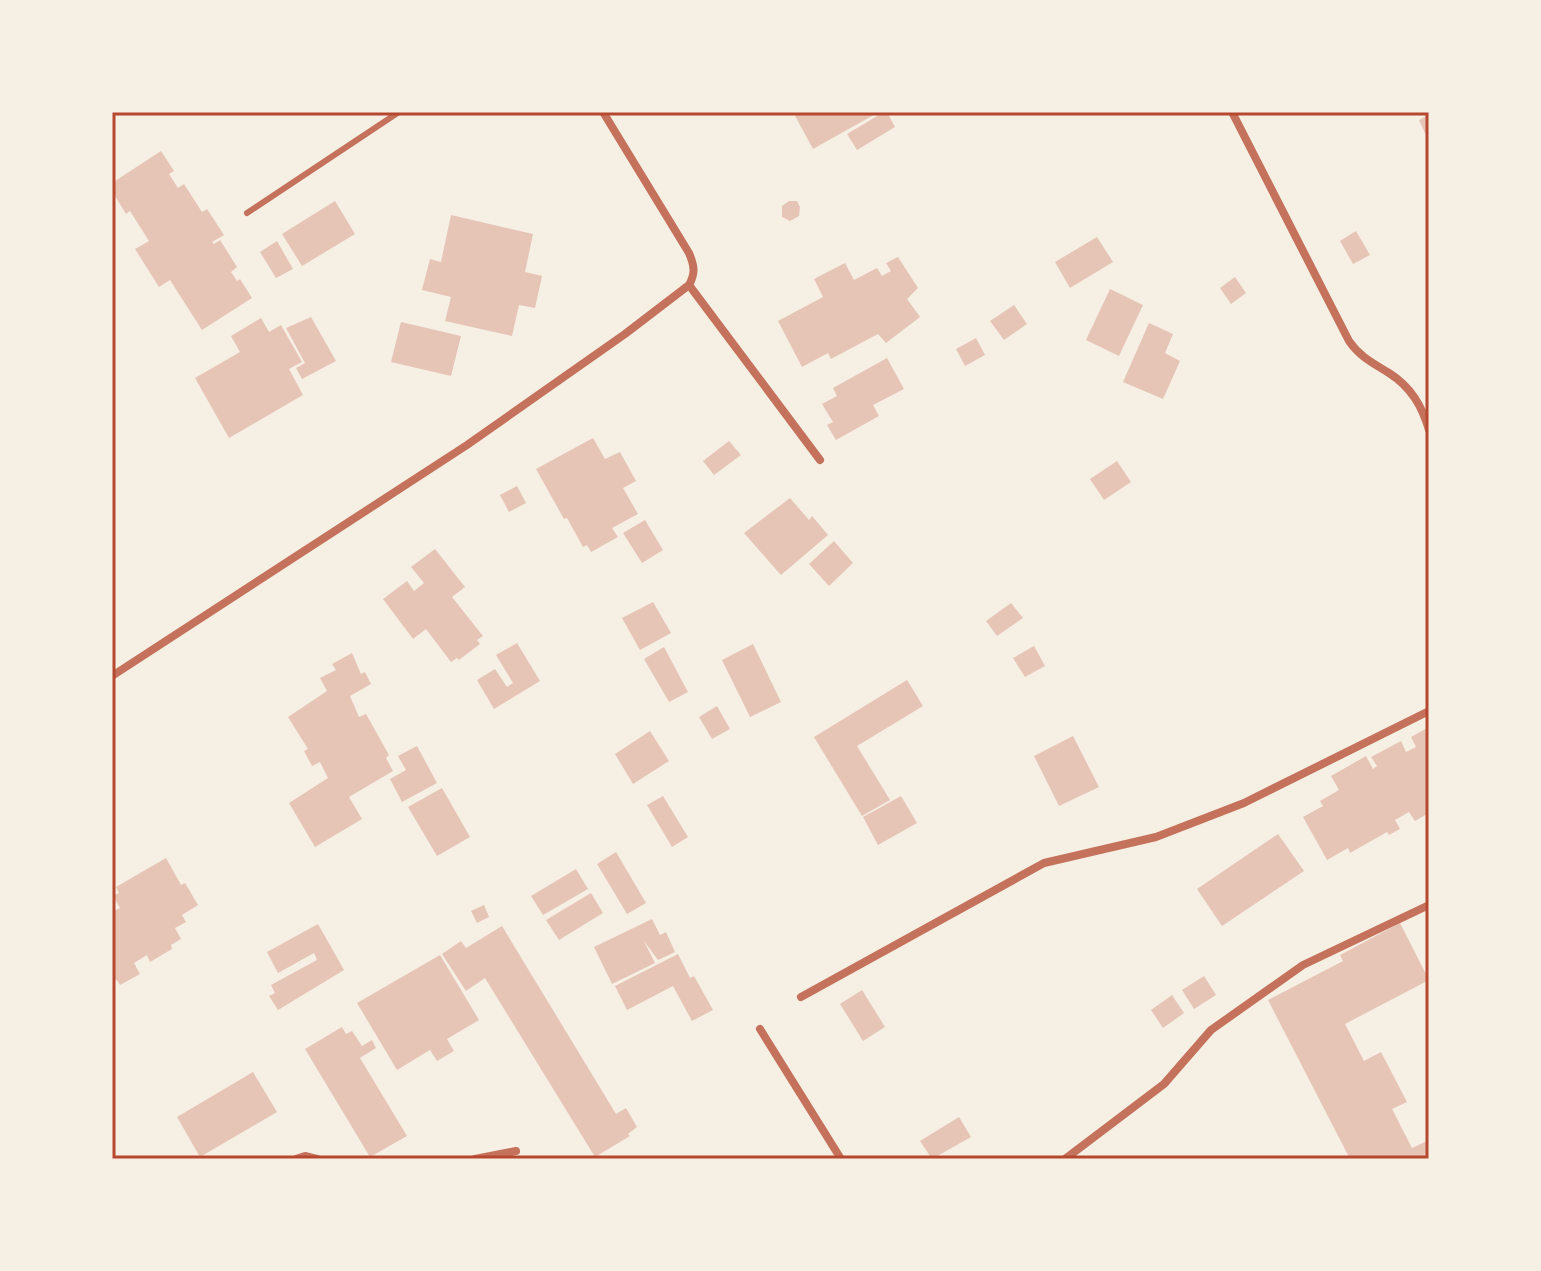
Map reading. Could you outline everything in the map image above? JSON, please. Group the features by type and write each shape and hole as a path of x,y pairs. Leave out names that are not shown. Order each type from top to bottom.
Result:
{"street":[{"path":"112,676 467,445 689,285 694,276 694,264 689,253 603,112"},
{"path":"1232,112 1349,341 1364,359 1397,378 1425,403 1429,430"},
{"path":"689,285 820,460"},
{"path":"801,997 1044,863 1156,837 1230,808 1429,711"},
{"path":"1065,1159 1164,1084 1211,1030 1303,965 1429,905"},
{"path":"760,1029 841,1159"},
{"path":"475,1159 516,1151"},
{"path":"296,1159 305,1156 317,1159"}],"lane":[{"path":"247,213 399,112"}],"building":[{"path":"793,112 879,112 813,149"},
{"path":"887,112 895,127 857,150 847,134"},
{"path":"1429,115 1429,142 1419,120"},
{"path":"161,151 174,171 169,174 178,188 184,184 202,212 207,209 224,235 212,242 214,244 220,240 237,267 231,272 237,281 240,279 252,298 202,330 170,280 159,287 135,249 149,241 130,211 126,214 112,191 112,183"},
{"path":"335,201 355,234 302,266 282,234"},
{"path":"789,201 797,201 800,207 799,216 790,221 782,217 782,206"},
{"path":"451,215 533,234 525,272 542,276 535,308 519,305 512,336 445,321 451,297 422,290 430,259 441,262"},
{"path":"1356,231 1370,255 1353,264 1340,241"},
{"path":"1097,237 1113,262 1070,288 1055,262"},
{"path":"277,241 293,269 276,278 260,252"},
{"path":"898,257 918,288 907,299 920,317 886,343 878,334 831,359 828,353 802,367 778,321 823,297 814,279 845,263 854,280 877,268 882,276 891,271 886,263"},
{"path":"1235,277 1246,293 1231,304 1220,288"},
{"path":"1110,289 1143,305 1119,356 1086,340"},
{"path":"1014,305 1027,324 1004,340 990,321"},
{"path":"311,317 336,361 302,379 296,368 305,363 286,328"},
{"path":"261,318 269,332 281,325 302,362 289,369 303,395 229,438 195,378 240,352 231,336"},
{"path":"401,322 461,336 451,376 391,362"},
{"path":"1149,323 1173,334 1165,353 1180,361 1163,399 1123,382"},
{"path":"976,338 985,355 965,366 956,349"},
{"path":"887,358 904,389 873,405 879,416 836,440 827,425 833,422 822,404 837,396 833,388"},
{"path":"593,438 605,459 620,452 636,481 623,488 638,514 612,528 618,537 591,552 587,545 583,547 567,518 564,519 536,469"},
{"path":"729,441 741,455 714,475 703,461"},
{"path":"1117,461 1131,482 1104,500 1090,479"},
{"path":"517,486 526,503 509,512 500,495"},
{"path":"790,498 809,520 812,516 828,535 781,575 744,533"},
{"path":"645,520 663,550 642,563 623,533"},
{"path":"834,541 853,563 829,586 809,564"},
{"path":"435,549 465,587 452,597 483,636 477,640 480,644 459,660 457,658 451,662 426,629 413,639 383,599 407,581 414,591 424,583 411,567"},
{"path":"653,602 671,633 640,650 622,618"},
{"path":"1011,603 1023,618 997,636 986,621"},
{"path":"517,643 540,681 494,709 477,680 495,669 507,687 513,683 496,655"},
{"path":"753,644 781,702 750,717 722,660"},
{"path":"1034,646 1045,666 1025,677 1013,658"},
{"path":"664,647 688,692 669,702 644,659"},
{"path":"352,653 361,674 365,672 371,684 350,696 359,717 366,714 389,755 386,758 393,771 349,797 362,819 315,847 289,803 328,778 320,762 312,766 304,751 308,749 288,717 327,691 320,678 336,670 332,664"},
{"path":"907,680 923,706 857,746 890,800 862,816 814,737"},
{"path":"717,706 730,729 712,739 699,717"},
{"path":"1429,727 1429,813 1415,821 1409,812 1395,820 1400,829 1389,835 1387,832 1350,853 1348,848 1327,860 1303,817 1323,806 1320,801 1339,790 1331,776 1366,756 1373,769 1377,766 1371,757 1401,741 1406,752 1416,747 1411,737"},
{"path":"650,731 669,761 633,784 615,754"},
{"path":"1073,736 1099,787 1059,806 1034,756"},
{"path":"417,746 437,783 402,802 390,779 406,770 398,756"},
{"path":"442,788 470,837 437,856 408,807"},
{"path":"663,796 688,837 672,847 647,805"},
{"path":"901,796 917,823 878,845 863,817"},
{"path":"1278,834 1304,871 1222,926 1197,889"},
{"path":"616,852 646,903 627,914 597,864"},
{"path":"166,858 181,885 185,883 198,905 182,915 186,922 175,928 181,939 171,945 172,949 150,962 147,955 134,963 140,974 120,985 117,980 112,982 112,912 120,908 113,896 119,893 116,887"},
{"path":"576,869 588,889 543,915 531,896"},
{"path":"591,893 603,913 559,940 546,920"},
{"path":"484,905 489,917 477,923 471,911"},
{"path":"652,919 660,935 666,932 675,952 658,960 644,941 655,963 612,984 594,947"},
{"path":"1400,923 1429,980 1345,1024 1364,1061 1381,1052 1407,1102 1392,1109 1412,1148 1429,1140 1429,1159 1350,1159 1268,1000 1343,961 1340,955"},
{"path":"318,924 344,970 278,1010 269,996 275,993 271,985 317,960 314,953 278,973 267,952"},
{"path":"502,926 616,1114 626,1108 637,1127 628,1134 630,1136 595,1157 485,978 466,991 442,954 461,941 466,948"},
{"path":"678,954 690,978 694,976 713,1010 692,1021 673,986 627,1010 615,986"},
{"path":"440,955 479,1020 447,1039 454,1051 437,1061 430,1050 397,1070 357,1003"},
{"path":"1204,976 1216,995 1194,1009 1182,990"},
{"path":"862,990 885,1027 863,1041 840,1004"},
{"path":"1172,995 1184,1013 1163,1028 1151,1010"},
{"path":"342,1027 346,1034 352,1031 362,1046 372,1040 376,1048 360,1058 407,1136 370,1157 305,1049"},
{"path":"253,1072 277,1112 200,1157 177,1117"},
{"path":"959,1117 971,1137 932,1159 920,1141"}]}
